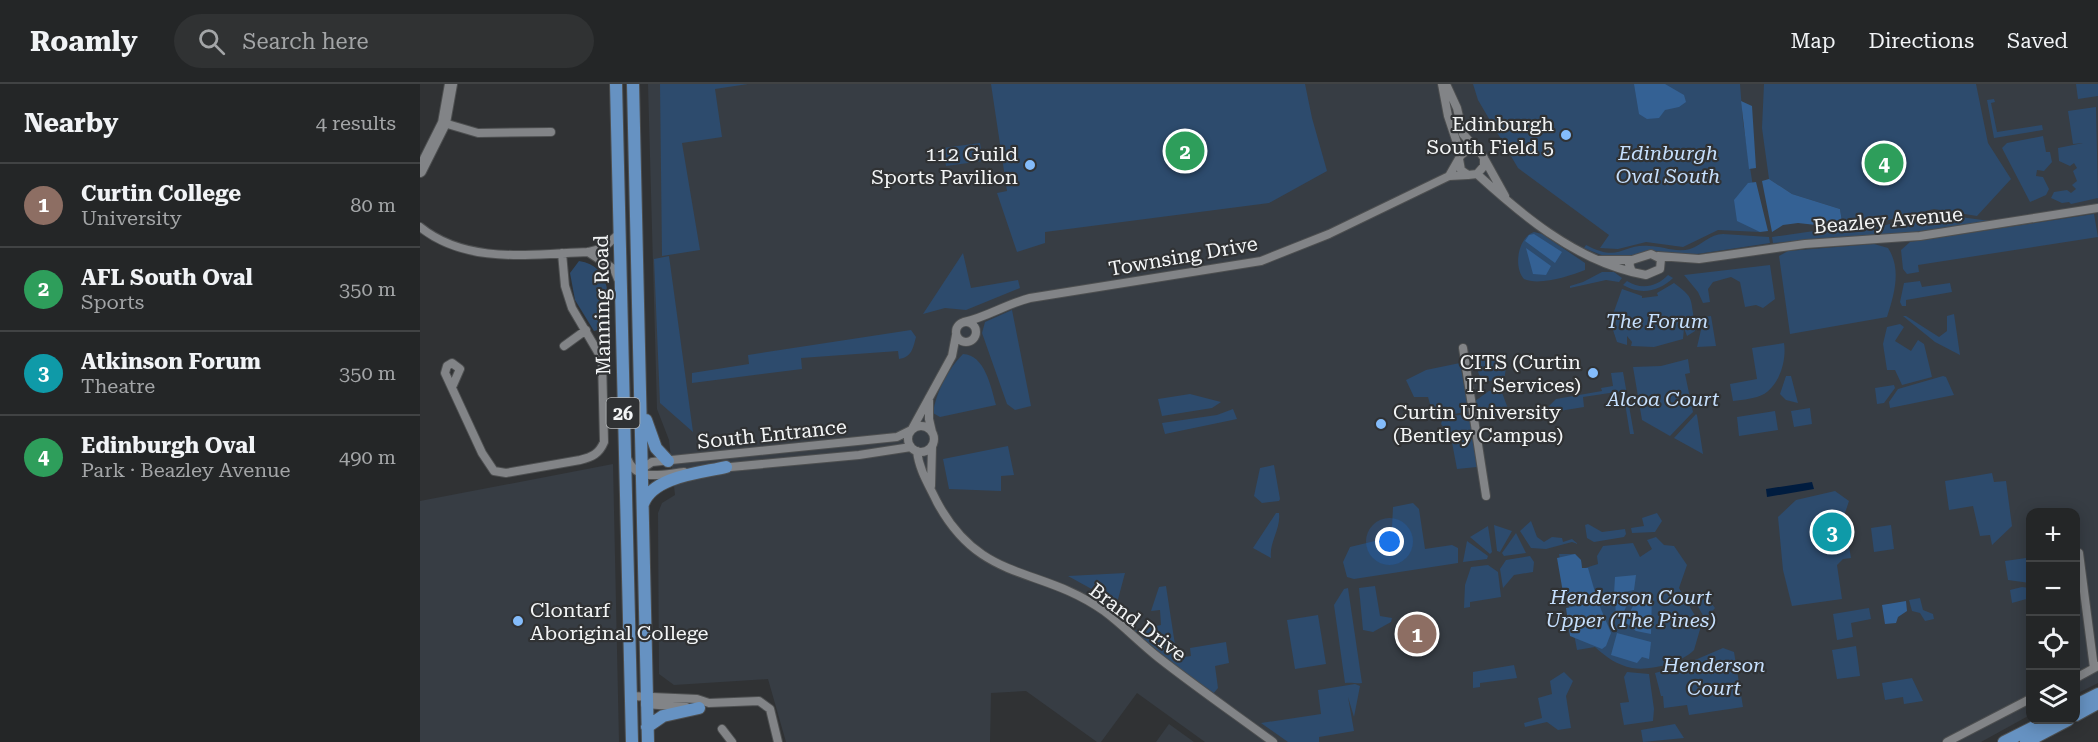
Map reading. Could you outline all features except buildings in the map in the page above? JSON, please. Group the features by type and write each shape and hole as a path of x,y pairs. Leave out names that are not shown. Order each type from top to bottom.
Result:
{"main road":[{"name":"Manning Road","path":"616,84 632,742"},
{"name":"Manning Road","path":"633,84 640,365 640,472 648,742"},
{"path":"640,365 649,434 656,448 668,461"},
{"path":"642,507 648,493 657,487 681,477 726,467"},
{"path":"2080,703 2098,694"},
{"path":"2080,713 2098,703"},
{"path":"647,727 663,716 704,705"},
{"path":"2004,742 2040,724"},
{"path":"2026,742 2060,724"}],"street":[{"path":"420,171 444,123 451,84"},
{"path":"1444,84 1456,108 1463,134 1484,158 1483,169 1473,175 1461,170 1460,157 1448,116 1444,84"},
{"path":"444,123 478,133 551,132"},
{"path":"1449,176 1460,157 1468,150 1477,150"},
{"name":"Beazley Avenue","path":"1484,158 1508,202"},
{"name":"Beazley Avenue","path":"1473,175 1508,202 1596,261 1632,273 1646,275 1682,259"},
{"name":"Townsing Drive","path":"964,322 982,318 1002,307 1030,298 1261,261 1329,234 1449,176 1473,175"},
{"name":"Beazley Avenue","path":"1596,261 1632,260 1643,255 1682,259 1804,243 1934,235 2098,208"},
{"path":"420,227 454,246 487,255 588,252 603,248 620,233"},
{"path":"588,252 614,269 621,285"},
{"path":"453,385 482,453 494,471 515,472 592,457 604,442 603,368 597,346 568,295 562,253"},
{"path":"1658,256 1662,262 1660,269"},
{"path":"1632,260 1629,264 1632,273"},
{"path":"932,447 925,452 914,449 908,439 911,429 952,356 974,338 982,318"},
{"path":"952,356 956,327 964,322 970,323 976,330"},
{"path":"564,346 586,330"},
{"path":"956,335 962,342 968,342"},
{"path":"1463,348 1486,496"},
{"path":"929,395 929,418 934,440 931,490"},
{"path":"911,429 923,426 932,432"},
{"name":"South Entrance","path":"640,472 652,462 897,437 911,429"},
{"path":"624,441 629,462 640,472 626,484"},
{"name":"South Entrance","path":"640,472 726,467 914,449"},
{"name":"Brand Drive","path":"914,449 918,464 950,523 982,555 998,566 1075,594 1102,610 1174,670 1273,742"},
{"path":"2080,561 2096,667 2080,676"},
{"path":"630,696 647,700 697,699 704,705 759,701 770,709 776,742"},
{"path":"1947,742 2026,702"},
{"path":"722,729 732,742"}],"shaded area":[{"name":"Curtin University (Bentley Campus)","path":"648,84 2098,84 2098,683 2080,692 2080,508 2026,508 2026,717 1981,742 1205,742 1137,693 1101,742 1097,742 1026,691 991,693 990,742 786,742 768,679 674,685 659,674 658,513 662,503 675,495 669,440 657,409"},
{"path":"1634,84 1665,84 1684,95 1686,102 1679,107 1665,110 1659,118 1647,119 1639,114"},
{"path":"1741,101 1752,106 1756,168 1749,169"},
{"path":"1769,179 1792,194 1840,209 1843,228 1798,223 1783,225 1772,232 1762,181"},
{"path":"1756,182 1768,231 1760,232 1737,221 1734,200 1748,183"},
{"path":"1534,234 1562,252 1555,263 1525,241 1529,235"},
{"path":"1526,248 1551,266 1546,275 1533,274"},
{"name":"Clontarf Aboriginal College","path":"613,464 619,742 420,742 420,501"},
{"path":"1812,482 1814,489 1767,497 1766,489"},
{"path":"1575,554 1581,560 1582,568 1588,568 1597,599 1565,604 1557,558"},
{"path":"1636,575 1634,590 1614,594 1615,577"},
{"path":"1652,593 1651,634 1636,631 1625,622 1639,594"},
{"path":"1631,596 1621,618 1616,618 1615,598"},
{"path":"1906,601 1907,611 1898,617 1896,623 1885,624 1882,605"},
{"path":"1598,602 1611,633 1606,646 1602,649 1570,636 1566,608"},
{"path":"1617,633 1651,642 1649,659 1642,657 1637,663 1611,655"},
{"path":"1169,724 1194,742 1156,742"}],"green space":[{"path":"660,84 748,84 715,89 722,137 682,143 700,250 662,256"},
{"path":"991,84 1305,84 1327,171 1269,203 1045,232 1045,243 1017,252 997,193 1007,191"},
{"name":"Edinburgh Oval South","path":"1473,84 1740,84 1743,122 1760,232 1718,230 1683,247 1646,242 1618,249 1600,248 1609,235 1518,168 1478,100"},
{"path":"1764,84 1976,84 1988,143 2011,179 1977,216 1934,209 1864,226 1843,228 1840,209 1792,194 1769,179 1762,128"},
{"path":"2076,84 2098,84 2098,96 2078,99"},
{"path":"1994,99 1995,102 1991,103 1997,132 2042,125 2043,130 1994,138 1987,100"},
{"path":"2096,107 2098,198 2071,204 2062,203 2051,198 2054,192 2067,190 2071,193 2076,189 2072,185 2077,181 2073,171 2077,168 2074,163 2070,166 2059,161 2058,148 2083,143 2073,144 2068,111"},
{"path":"2043,136 2046,152 2050,152 2052,162 2044,171 2037,170 2036,176 2043,177 2049,189 2046,195 2030,202 2002,148 2007,143"},
{"path":"980,143 983,161 946,166 943,148"},
{"path":"1930,213 1990,221 1915,232 1773,243 1772,237 1814,231 1860,232"},
{"path":"2094,214 2098,237 1918,265 1919,272 1907,274 1903,269 1901,250 1910,242"},
{"path":"1534,232 1542,234 1585,263 1585,270 1546,281 1524,279 1519,267 1519,253 1524,240"},
{"path":"1723,234 1769,237 1770,243 1697,254 1644,252 1627,257 1604,256 1584,248 1586,245 1613,253 1640,246 1685,250"},
{"path":"1874,244 1888,248 1895,265 1894,291 1887,317 1790,334 1779,256 1788,251"},
{"path":"963,253 971,288 1018,280 1020,288 966,310 945,308 923,314"},
{"path":"669,256 693,432 660,403 654,259"},
{"path":"579,261 590,264 603,277 608,296 609,327 594,331 575,300 570,273"},
{"path":"1770,265 1775,299 1763,308 1756,305 1745,307 1740,282 1731,277 1713,282 1708,289 1710,302 1703,303 1698,292 1684,275"},
{"path":"1602,272 1614,272 1622,278 1619,282 1606,280 1570,288 1570,286"},
{"path":"1668,275 1673,278 1668,283 1649,291 1636,290 1623,285 1627,281 1638,286 1654,285"},
{"path":"1920,281 1922,287 1950,283 1952,292 1906,300 1906,306 1902,306 1900,302 1904,283"},
{"name":"The Forum","path":"1674,283 1690,298 1694,319 1697,319 1695,331 1687,336 1684,328 1683,339 1654,347 1631,346 1632,342 1627,336 1627,345 1617,342 1613,330 1616,329 1615,320 1612,320 1612,317 1622,289 1642,296 1642,298 1658,296 1657,293"},
{"path":"1012,310 1031,406 1015,410 1007,404 982,333 985,322"},
{"path":"1954,314 1960,355 1935,342 1903,316 1939,337 1947,331 1947,316"},
{"path":"1711,316 1716,346 1697,347 1704,317"},
{"path":"1900,324 1904,327 1895,341 1911,351 1918,340 1924,344 1932,377 1902,385 1895,370 1887,370 1883,344 1887,327"},
{"path":"911,330 916,337 913,348 907,356 899,359 898,351 801,358 802,369 692,383 692,373 749,364 748,355"},
{"path":"1784,343 1784,359 1780,375 1770,389 1757,397 1733,401 1730,384 1757,379 1752,348"},
{"path":"963,354 971,356 982,366 996,405 940,417 933,413 937,397 948,374"},
{"path":"1508,354 1504,381 1487,381 1479,375 1475,360"},
{"name":"Alcoa Court","path":"1688,359 1690,373 1685,374 1693,412 1670,436 1642,420 1633,367 1661,366"},
{"path":"1460,363 1469,411 1445,416 1430,404 1428,397 1414,397 1406,380 1426,370"},
{"path":"1623,372 1634,434 1630,434 1623,391 1583,397 1584,407 1547,413 1546,409 1556,399 1602,391 1601,388 1613,386 1611,373"},
{"path":"1786,376 1791,376 1798,403 1786,400 1780,394"},
{"path":"1946,377 1954,395 1890,408 1889,402 1898,389"},
{"path":"1894,385 1895,388 1884,403 1877,404 1875,388"},
{"path":"1501,390 1510,414 1477,419 1475,401 1489,391"},
{"path":"1190,394 1221,402 1212,408 1162,416 1158,399"},
{"path":"1810,408 1812,424 1794,427 1791,411"},
{"path":"1233,409 1237,419 1165,434 1162,423 1217,415"},
{"path":"1775,411 1778,430 1739,436 1737,417"},
{"path":"1469,414 1472,421 1477,467 1457,469 1451,437 1441,424 1443,417"},
{"path":"1697,415 1703,454 1674,438"},
{"path":"1008,446 1014,475 1001,476 1001,491 949,489 943,459"},
{"path":"1274,465 1280,499 1262,503 1254,496 1260,468"},
{"path":"1992,473 1994,482 2006,481 2012,526 1992,545 1990,535 1980,536 1973,506 1949,510 1945,481"},
{"path":"1835,491 1849,501 1844,516 1851,558 1843,559 1837,565 1842,599 1792,606 1783,570 1778,517 1796,500"},
{"path":"1413,503 1419,509 1425,549 1452,545 1458,548 1458,563 1354,579 1347,577 1343,562 1350,547 1379,540 1392,527 1393,507"},
{"path":"1276,513 1279,513 1279,519 1271,558 1253,548"},
{"path":"1657,513 1662,521 1655,532 1632,533 1631,528 1644,526 1642,518"},
{"path":"1531,521 1537,537 1544,542 1552,537 1562,538 1563,542 1572,539 1578,544 1572,542 1546,549 1531,548 1520,531"},
{"path":"1588,524 1602,532 1625,529 1626,534 1624,537 1594,542 1587,538 1585,525"},
{"path":"1494,525 1512,531 1500,552 1497,551"},
{"path":"1891,525 1894,549 1874,552 1871,528"},
{"path":"1488,526 1492,552 1490,554 1470,537"},
{"path":"1516,533 1526,553 1504,556 1502,553"},
{"name":"Henderson Court Upper (The Pines)","path":"1656,537 1664,545 1674,546 1687,565 1679,588 1701,626 1694,650 1674,662 1639,669 1617,663 1595,647 1577,650 1559,554 1575,554 1581,560 1582,569 1598,564 1597,556 1603,546 1633,543 1640,557 1652,549 1647,540"},
{"path":"1467,541 1488,556 1487,559 1463,562"},
{"path":"1530,556 1534,562 1533,572 1514,575 1503,588 1500,569 1506,560"},
{"path":"2026,558 2026,582 2008,580 2005,561"},
{"path":"1488,565 1498,572 1501,597 1470,602 1470,607 1464,608 1465,585 1471,567"},
{"path":"1125,573 1117,603 1068,576"},
{"path":"1166,586 1177,658 1191,656 1190,648 1226,642 1229,663 1215,666 1218,688 1213,694 1172,665 1133,631 1161,625 1160,610 1151,611 1159,587"},
{"path":"1375,586 1380,616 1392,618 1391,622 1373,632 1363,630 1359,588"},
{"path":"1348,588 1362,683 1345,683 1334,605 1344,589"},
{"path":"2026,588 2026,599 2012,603 2010,590"},
{"path":"1701,590 1715,608 1705,619 1696,603 1704,599"},
{"path":"1920,598 1923,610 1933,614 1934,619 1925,621 1920,613 1912,611 1909,600"},
{"path":"1869,608 1871,619 1851,623 1853,637 1837,640 1833,614"},
{"path":"1318,615 1326,664 1295,669 1287,620"},
{"path":"1856,646 1860,676 1837,679 1832,650"},
{"name":"Henderson Court","path":"1723,648 1734,652 1743,707 1689,715 1687,705 1664,708 1663,696 1661,696 1655,673 1681,666"},
{"path":"1514,665 1517,678 1480,683 1480,687 1473,688 1473,672"},
{"path":"1564,672 1573,681 1566,696 1571,728 1558,730 1547,722 1525,727 1524,723 1542,718 1538,698 1552,694 1550,681"},
{"path":"1627,672 1649,674 1654,709 1653,721 1624,725 1620,703 1629,702 1624,677"},
{"path":"1912,678 1923,701 1904,704 1903,697 1885,700 1882,683"},
{"path":"1355,684 1360,686 1354,717 1348,697 1354,731 1319,737 1319,742 1288,742 1261,723 1321,714 1318,690"},
{"path":"1675,724 1684,738 1643,742 1641,730"}],"place":[{"name":"Edinburgh South Field 5","path":"1566,135"},
{"name":"AFL South Oval","path":"1185,151"},
{"name":"Edinburgh Oval","path":"1884,163"},
{"name":"112 Guild Sports Pavilion","path":"1030,165"},
{"name":"CITS (Curtin IT Services)","path":"1593,373"},
{"name":"Curtin University (Bentley Campus)","path":"1381,424"},
{"name":"Atkinson Forum","path":"1832,532"},
{"name":"Clontarf Aboriginal College","path":"518,621"},
{"name":"Curtin College","path":"1417,634"}]}
